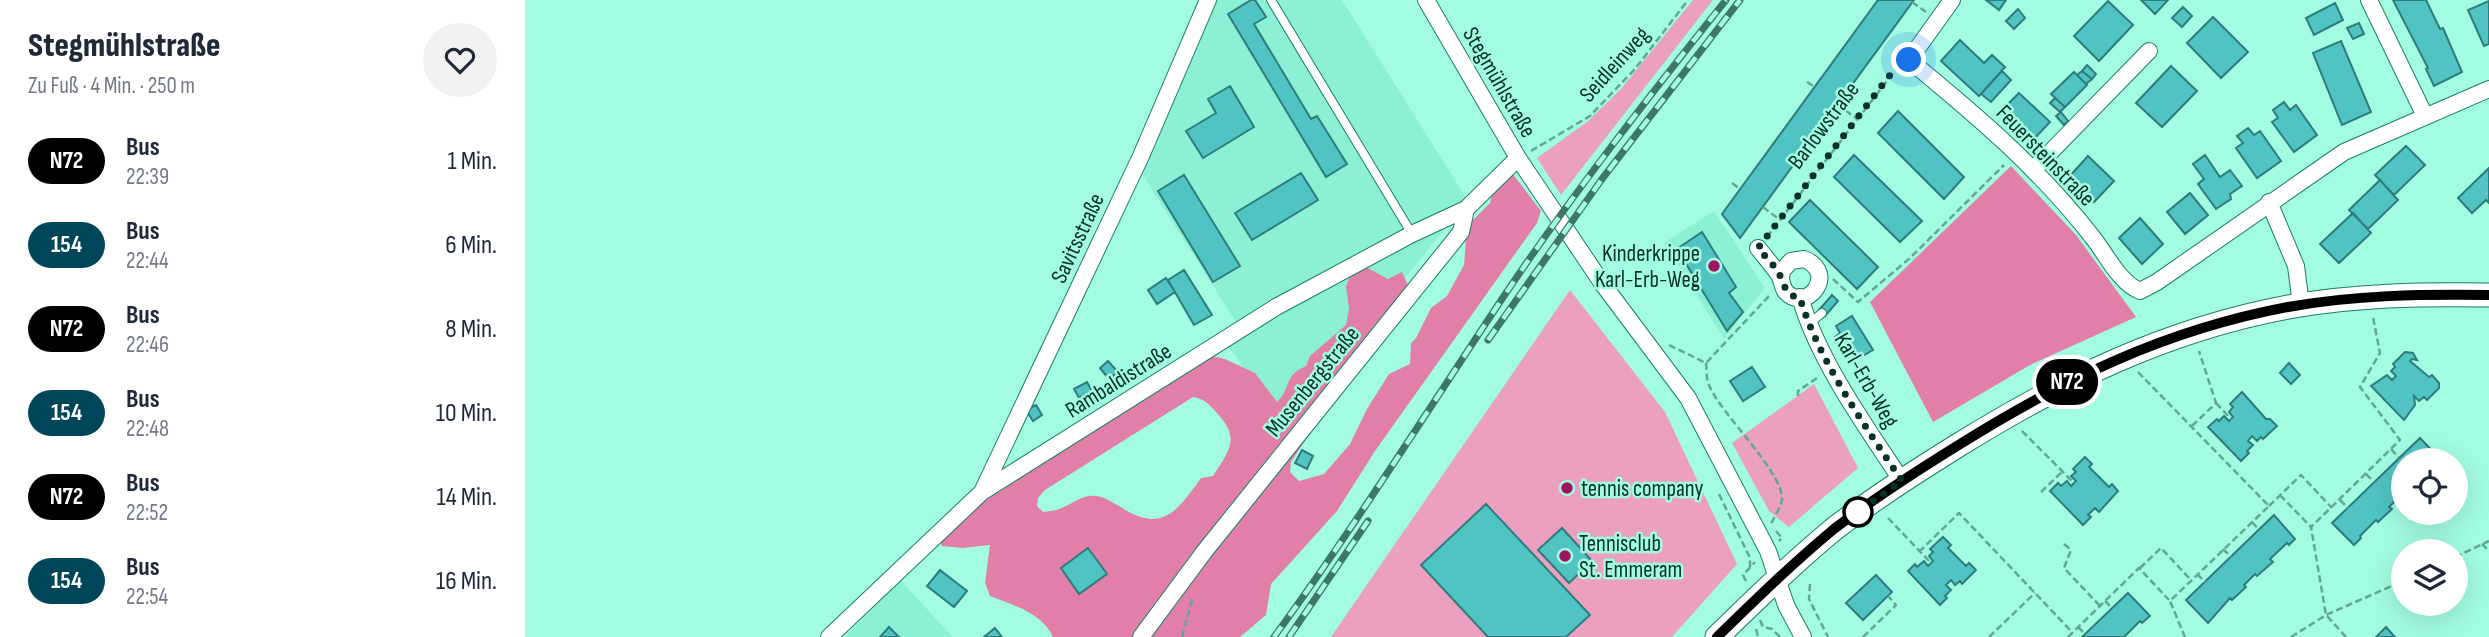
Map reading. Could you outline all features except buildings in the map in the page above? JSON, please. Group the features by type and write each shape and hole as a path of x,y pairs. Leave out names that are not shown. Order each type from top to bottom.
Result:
{"main road":[{"path":"1717,637 1833,530 1902,481 2011,413 2100,366 2211,325 2301,305 2373,296 2489,295"}],"street":[{"name":"Savitsstraße","path":"982,492 1142,156 1208,0"},
{"name":"Stegmühlstraße","path":"1426,0 1518,158 1642,338 1688,398 1768,551 1786,605 1803,637"},
{"path":"1909,60 1952,0"},
{"path":"2369,0 2425,116"},
{"path":"2034,169 2150,51"},
{"name":"Feuersteinstraße","path":"1909,60 1969,109 2034,169 2076,216 2127,283 2140,291 2157,282 2269,202"},
{"path":"2301,305 2296,266 2269,202 2343,152 2489,89"},
{"name":"Musenbergstraße","path":"1141,637 1204,552 1461,233 1466,209 1518,158"},
{"name":"Rambaldistraße","path":"829,637 982,492 1276,307 1412,234 1466,209"},
{"path":"1758,248 1790,294 1800,298 1812,294 1820,278 1815,266 1804,259 1791,261 1782,271 1782,282"},
{"name":"Karl-Erb-Weg","path":"1800,298 1816,318 1831,368 1902,481"}],"lane":[{"path":"1271,0 1412,234"}],"path":[{"name":"Seidleinweg","path":"1518,158 1590,116 1635,69 1688,0"},
{"name":"Barlowstraße","path":"1758,248 1893,71 1909,60"},
{"path":"1807,82 1815,88"},
{"path":"1837,104 1857,119"},
{"path":"1820,278 1835,279 1858,302 1910,258 2016,152"},
{"path":"1732,183 1740,190"},
{"path":"1762,207 1780,220"},
{"path":"1782,282 1706,363 1708,383 1728,416 1745,434 1778,484 1782,500 1770,525 1782,538"},
{"path":"2373,296 2373,314 2380,353 2360,387 2400,440 2392,448"},
{"path":"1642,338 1653,336 1706,363"},
{"path":"2199,351 2216,403 2231,419"},
{"path":"1798,396 1798,391 1831,368"},
{"path":"2138,372 2269,506"},
{"path":"2192,426 2216,403"},
{"path":"2021,429 2074,483"},
{"path":"2311,527 2391,449"},
{"path":"2041,492 2062,472"},
{"path":"2366,474 2374,482"},
{"path":"2170,600 2301,475 2332,508"},
{"path":"2280,495 2311,527 2326,615 2346,637"},
{"path":"2340,500 2347,508"},
{"path":"1919,552 1959,513 2072,632"},
{"path":"1888,518 1931,563"},
{"path":"2252,522 2259,530"},
{"path":"2468,551 2489,541"},
{"path":"2064,544 2071,550 2064,568 2100,606"},
{"path":"2483,544 2489,551"},
{"path":"2068,637 2161,548 2192,580"},
{"path":"2223,550 2231,557"},
{"path":"2139,568 2170,600 2185,637"},
{"path":"2197,574 2205,582"},
{"path":"1810,584 1809,599 1828,637"},
{"path":"2291,637 2326,615 2391,586"},
{"path":"1989,637 2035,593"},
{"path":"1863,637 1896,605 1888,596"},
{"path":"2105,601 2112,608"},
{"path":"1763,627 1772,629 1780,637"},
{"path":"2078,627 2085,634"},
{"path":"1756,629 1758,637"}],"shaded area":[{"path":"1217,0 1342,0 1468,201 1284,426 1220,334 1236,322 1142,174"},
{"path":"1693,0 1713,0 1561,195 1537,158 1587,122 1621,89"},
{"path":"2011,166 2076,235 2136,317 2030,365 1933,422 1870,302"},
{"path":"1512,173 1541,211 1537,223 1375,451 1337,511 1271,584 1266,615 1240,637 1053,637 1034,616 990,596 985,583 990,545 963,548 942,546 939,538 986,498 1208,355 1225,359 1255,373 1277,402 1291,378 1306,366 1310,356 1346,325 1349,309 1346,287 1352,269 1364,266 1388,279 1402,272 1408,285 1291,462 1290,472 1299,481 1324,474 1350,444 1367,409 1389,374 1410,364 1411,343 1431,308 1447,296 1464,265 1467,226 1490,203 1495,184","holes":["1193,397 1203,400 1223,421 1228,429 1230,443 1213,476 1201,478 1175,510 1157,519 1146,518 1097,496 1081,498 1053,511 1043,512 1037,506 1038,498 1045,490"]},
{"name":"Kinderkrippe Karl-Erb-Weg","path":"1714,211 1765,288 1724,339 1664,243"},
{"name":"tennis company","path":"1570,290 1665,412 1737,564 1672,637 1331,637"},
{"path":"1814,384 1858,468 1789,527 1769,511 1732,443"},
{"path":"900,580 953,637 845,637"}],"railway":[{"path":"1274,637 1558,218 1726,0"},
{"path":"1488,340 1602,179 1740,0"},
{"path":"1289,637 1368,521"}],"bus line":[{"name":"N72","path":"1717,637 1777,579 1850,517 2011,413 2100,366 2211,325 2285,308 2373,296 2489,295"}],"place":[{"name":"Kinderkrippe Karl-Erb-Weg","path":"1714,266"},
{"name":"tennis company","path":"1567,488"},
{"name":"Tennisclub St. Emmeram","path":"1565,556"}],"route":[{"path":"1858,512 1850,517 1902,481 1831,368 1800,298 1786,290 1781,278 1758,248 1893,71 1909,60"}]}
